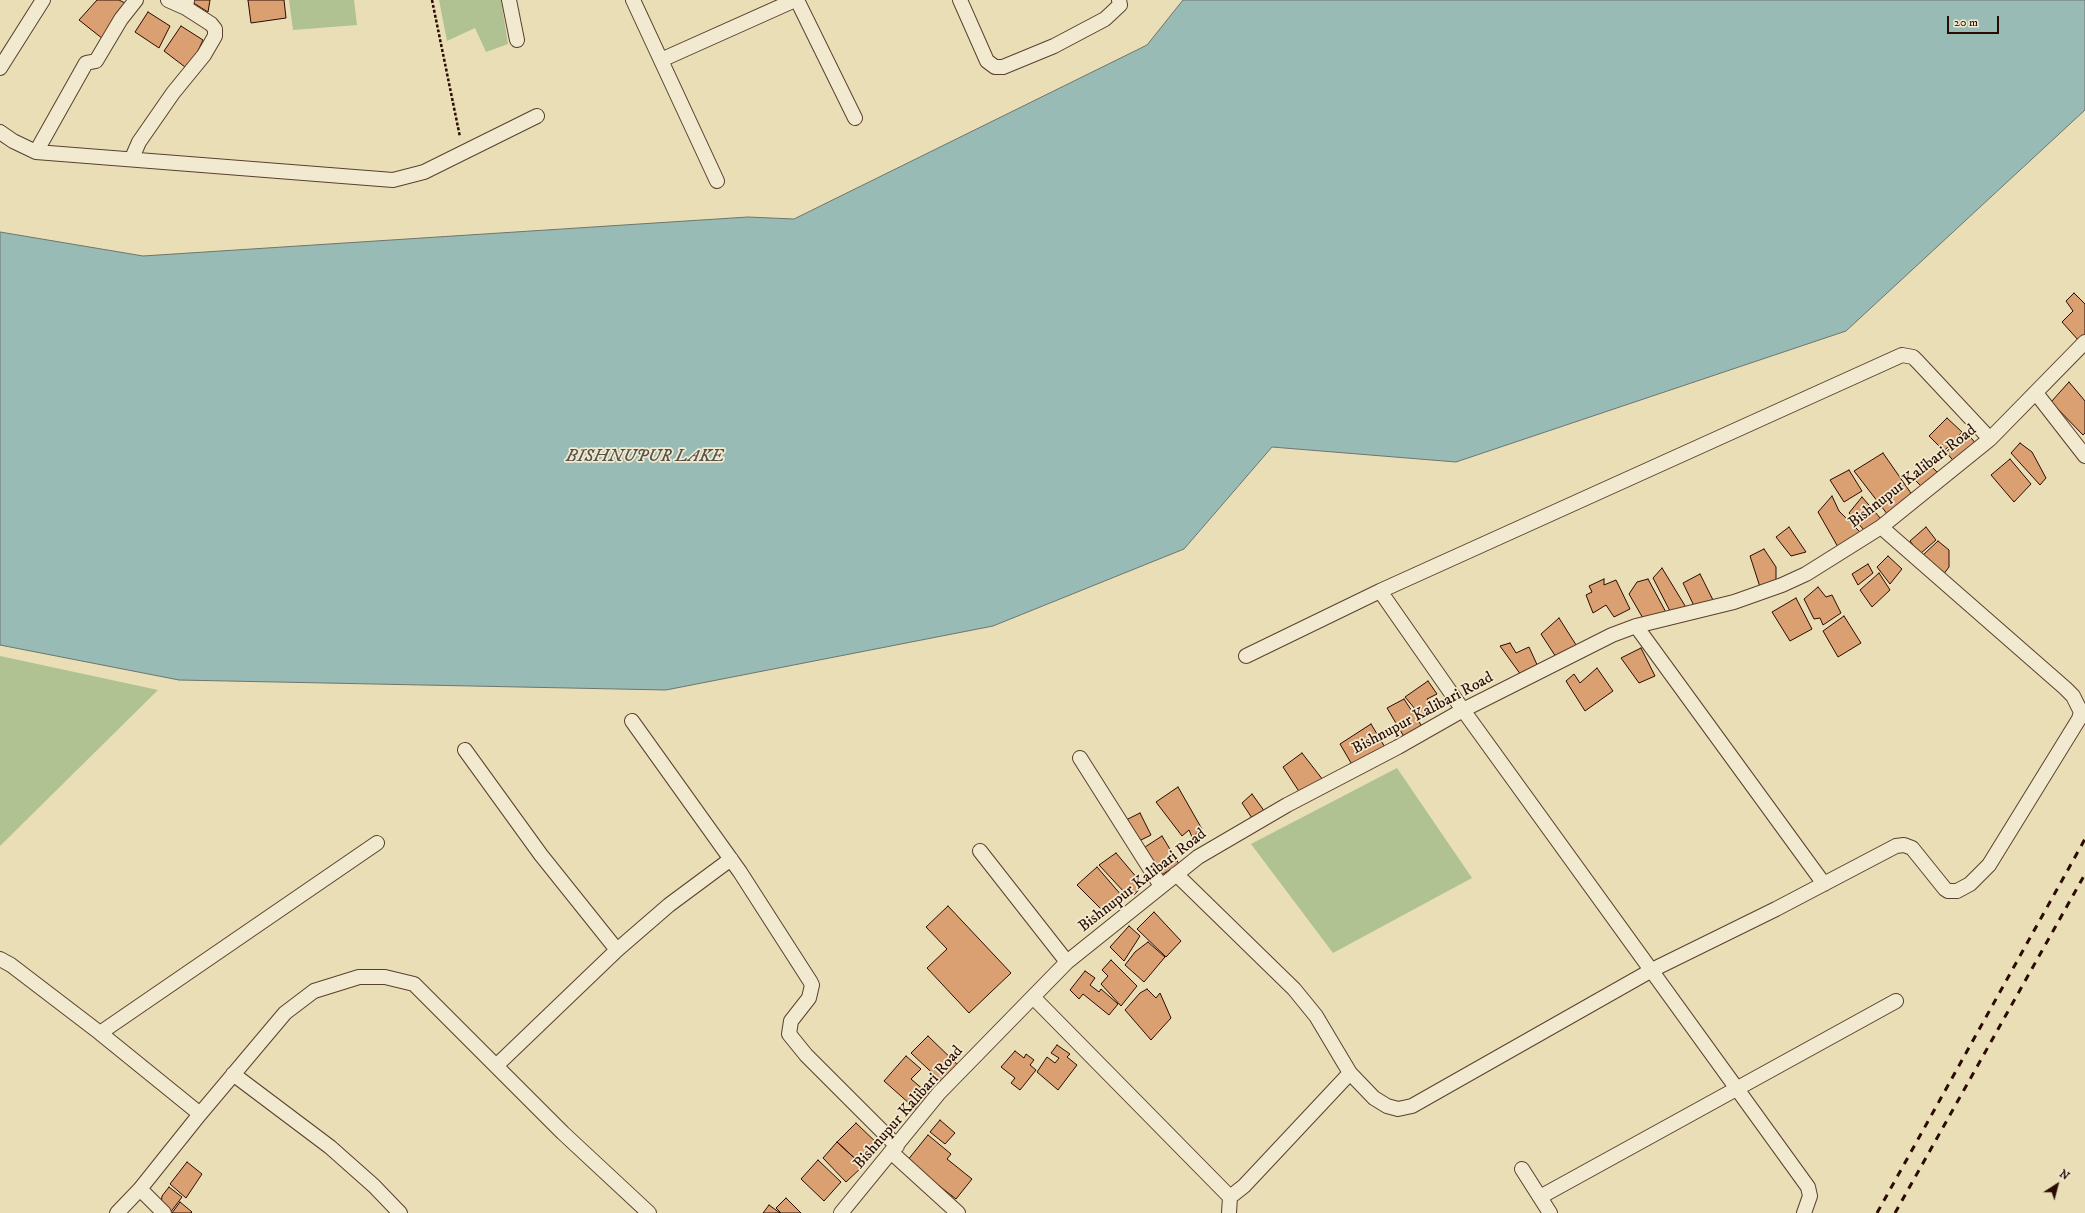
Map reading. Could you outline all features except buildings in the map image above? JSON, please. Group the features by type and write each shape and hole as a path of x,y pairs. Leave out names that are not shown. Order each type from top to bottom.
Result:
{"street":[{"path":"0,68 43,0"},
{"path":"36,152 86,63 96,61 121,18 136,0"},
{"path":"132,158 139,142 173,93 204,55 215,36 215,29 211,24 186,4 168,0"},
{"path":"509,0 518,40"},
{"path":"633,0 717,181"},
{"path":"661,60 796,0 855,118"},
{"path":"960,0 987,61 995,67 1003,67 1054,46 1105,19 1115,12 1120,5 1120,0"},
{"path":"0,132 13,141 36,152 132,158 393,180 424,172 537,116"},
{"name":"Bishnupur Kalibari Road","path":"841,1213 939,1093 1067,962 1176,874 1223,841 1463,710 1612,635 1636,626 1734,602 1782,585 1812,570 1881,527 1990,439 2085,342"},
{"path":"1246,656 1380,590 1902,355 1912,357 1918,362 1990,439"},
{"path":"2036,393 2085,456"},
{"path":"1176,874 1294,989 1316,1016 1350,1072 1374,1098 1387,1106 1398,1109 1412,1106 1652,970 1824,884 1896,846 1904,845 1916,852 1948,891 1957,891 1970,884 1989,865 2079,719 2081,712 2073,696 2065,688 1881,527"},
{"path":"1380,590 1463,710 1808,1187 1810,1196 1804,1213"},
{"path":"1636,626 1824,884"},
{"path":"632,721 731,859 812,985 809,998 805,1005 791,1021 789,1034 806,1055 894,1149 958,1213"},
{"path":"465,750 540,855 617,950"},
{"path":"1080,758 1161,886"},
{"path":"100,1033 377,843"},
{"path":"980,851 1067,962"},
{"path":"496,1066 617,950 669,905 731,859"},
{"path":"0,959 11,965 100,1033 200,1114"},
{"path":"117,1213 140,1189 200,1114 285,1013 314,991 359,976 385,977 414,984 563,1133 649,1213"},
{"path":"1033,997 1230,1198"},
{"path":"1540,1197 1896,1001"},
{"path":"1229,1213 1230,1198 1244,1186 1350,1072"},
{"path":"233,1074 330,1147 374,1186 400,1213"},
{"path":"1522,1169 1550,1213"},
{"path":"140,1189 164,1213"}],"path":[{"path":"432,0 458,130 465,152"}],"green space":[{"path":"289,0 354,0 357,25 293,30"},
{"path":"439,0 501,0 508,44 486,52 475,28 447,41"},
{"path":"0,656 158,690 0,846"},
{"path":"1397,768 1472,878 1333,953 1251,844"}],"water":[{"name":"BISHNUPUR LAKE","path":"1183,0 2085,0 2085,110 1846,331 1456,462 1272,447 1184,549 993,626 666,690 179,680 0,645 0,232 143,256 748,217 794,219 1147,45"}],"railway":[{"path":"1877,1213 2085,839"},
{"path":"1895,1213 2085,874"}]}
